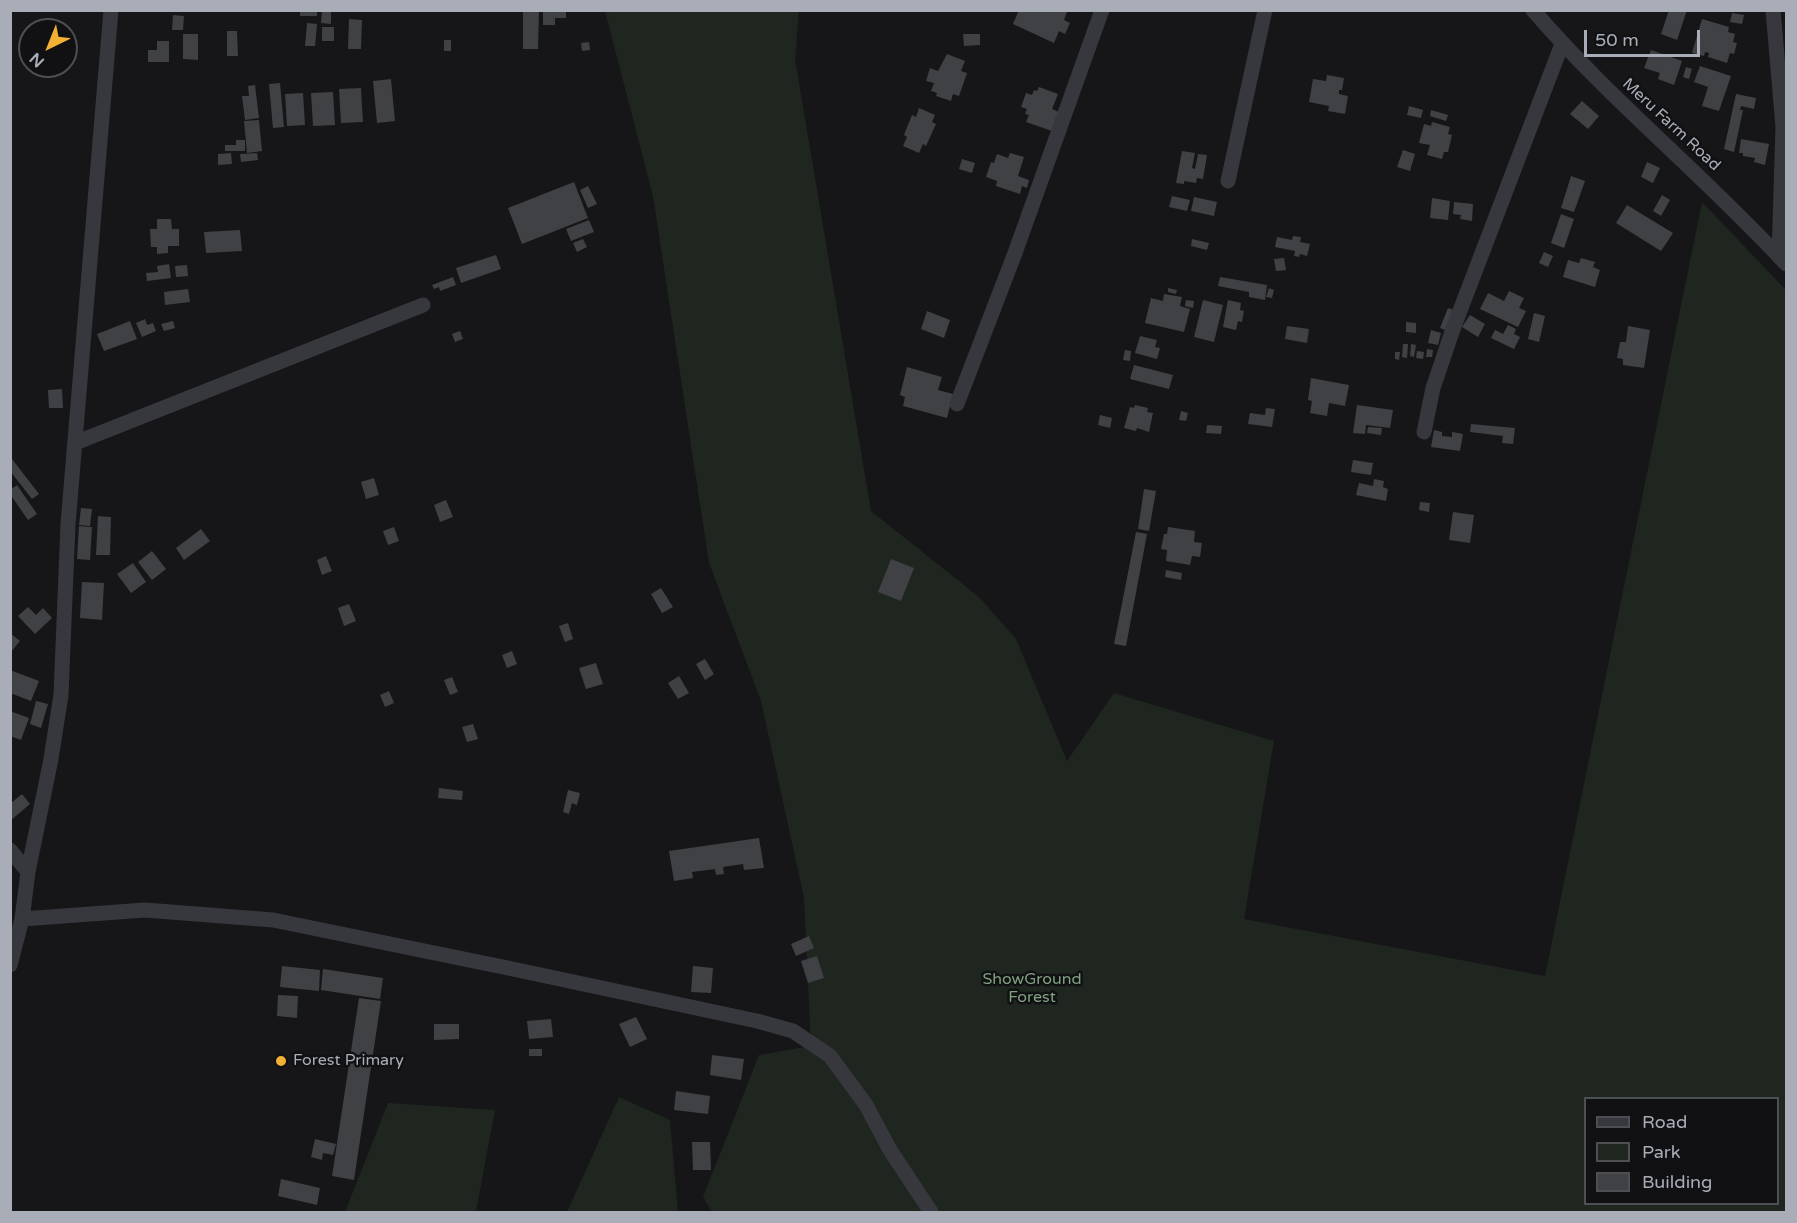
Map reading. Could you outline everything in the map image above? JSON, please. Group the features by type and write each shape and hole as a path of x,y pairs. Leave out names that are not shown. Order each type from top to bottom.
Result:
{"street":[{"path":"10,964 22,919 28,872 51,759 61,695 68,524 111,10"},
{"path":"957,404 1015,254 1102,10"},
{"path":"1228,181 1264,10"},
{"name":"Meru Farm Road","path":"1533,10 1596,80 1783,260"},
{"path":"1773,10 1783,127 1783,260"},
{"path":"1424,432 1433,388 1453,328 1562,44"},
{"path":"75,443 423,305"},
{"path":"10,850 28,872"},
{"path":"22,919 145,910 273,920 757,1021 793,1031 830,1056 866,1105 890,1150 931,1212"}],"green space":[{"name":"ShowGround Forest","path":"605,11 799,11 795,59 871,511 979,597 1016,639 1067,761 1114,693 1274,741 1244,919 1545,976 1702,202 1786,290 1786,1212 712,1212 703,1197 759,1055 811,1046 804,898 761,701 709,563 653,196"},
{"path":"619,1097 670,1120 678,1212 567,1212"},
{"path":"388,1103 495,1110 476,1212 345,1212"}],"building":[{"path":"300,10 317,10 317,16 300,16"},
{"path":"322,10 331,10 331,24 321,23"},
{"path":"523,10 539,10 538,49 523,49"},
{"path":"543,10 566,10 566,18 555,18 555,25 543,25"},
{"path":"1019,10 1063,10 1067,12 1064,20 1070,23 1065,34 1059,31 1054,43 1013,24"},
{"path":"1669,10 1687,10 1677,40 1661,34"},
{"path":"1732,13 1744,15 1742,24 1730,22"},
{"path":"173,15 184,16 183,30 172,30"},
{"path":"349,19 362,20 361,49 348,49"},
{"path":"1702,19 1729,27 1728,32 1735,34 1733,42 1737,43 1734,54 1730,53 1727,63 1708,57 1709,53 1705,52 1704,56 1692,53"},
{"path":"307,23 317,24 315,46 305,46"},
{"path":"322,27 334,27 334,41 322,41"},
{"path":"227,31 237,31 238,56 227,56"},
{"path":"183,34 198,34 198,60 183,59"},
{"path":"963,34 980,34 980,45 964,46"},
{"path":"444,40 451,40 451,51 444,51"},
{"path":"157,41 169,41 169,62 148,62 148,50 157,50"},
{"path":"589,42 590,50 582,51 581,43"},
{"path":"1651,50 1682,61 1674,85 1658,79 1660,73 1644,68"},
{"path":"947,54 965,61 961,71 967,73 959,96 953,94 951,101 936,96 937,93 931,91 934,83 926,81 930,68 938,71"},
{"path":"1700,66 1731,76 1719,111 1702,106 1708,87 1694,82"},
{"path":"1686,67 1692,69 1689,79 1683,77"},
{"path":"1327,75 1344,78 1339,94 1348,96 1345,114 1328,111 1329,106 1309,102 1313,79 1326,81"},
{"path":"391,79 395,121 377,123 373,81"},
{"path":"280,83 284,127 273,128 269,84"},
{"path":"255,85 259,118 245,120 242,96 249,96 248,86"},
{"path":"1039,87 1058,94 1052,109 1059,112 1052,131 1026,122 1029,115 1025,114 1027,109 1021,107 1026,93 1032,95"},
{"path":"361,88 363,122 341,123 339,89"},
{"path":"333,92 335,125 313,126 311,93"},
{"path":"303,93 305,125 287,126 285,94"},
{"path":"1736,94 1756,98 1754,109 1741,106 1740,110 1743,110 1734,152 1724,149"},
{"path":"1582,101 1599,116 1588,129 1570,114"},
{"path":"1409,106 1423,110 1421,118 1407,115"},
{"path":"919,108 935,115 932,122 936,124 926,146 923,144 919,153 903,146 907,137 904,135 912,115 916,117"},
{"path":"1431,110 1448,115 1446,121 1430,116"},
{"path":"259,120 262,151 247,153 244,121"},
{"path":"1432,122 1450,127 1448,134 1452,135 1448,152 1444,152 1442,159 1427,155 1430,145 1419,143 1424,124 1431,126"},
{"path":"1741,139 1769,144 1765,165 1754,162 1755,158 1739,153"},
{"path":"236,140 245,140 245,151 225,151 225,145 236,145"},
{"path":"1403,150 1415,154 1410,171 1397,167"},
{"path":"1182,151 1195,153 1192,168 1195,169 1198,154 1207,155 1203,179 1197,178 1196,183 1184,181 1184,184 1176,183"},
{"path":"231,153 232,164 218,165 218,154"},
{"path":"257,153 258,160 241,162 240,154"},
{"path":"1010,153 1024,157 1018,176 1029,180 1027,188 1022,186 1020,194 996,186 997,181 986,177 991,162 994,163 997,154 1008,158"},
{"path":"962,159 975,163 972,173 959,169"},
{"path":"1647,162 1660,168 1653,183 1641,177"},
{"path":"1571,176 1585,181 1574,212 1561,208"},
{"path":"574,182 588,218 522,244 508,208"},
{"path":"588,186 597,204 588,208 580,190"},
{"path":"1662,195 1670,200 1661,216 1653,211"},
{"path":"1172,196 1190,200 1187,211 1169,207"},
{"path":"1194,197 1217,202 1214,216 1191,211"},
{"path":"1432,198 1450,201 1448,220 1430,218"},
{"path":"1454,202 1473,204 1472,221 1460,219 1461,215 1453,214"},
{"path":"1627,205 1673,233 1661,251 1616,223"},
{"path":"1561,214 1574,219 1564,248 1551,243"},
{"path":"157,219 171,219 172,229 179,229 179,246 168,246 168,253 157,254 157,247 151,247 150,229 157,229"},
{"path":"589,220 594,232 571,241 566,229"},
{"path":"240,230 242,251 206,253 204,232"},
{"path":"1293,236 1301,237 1300,242 1310,244 1307,256 1300,254 1299,257 1294,256 1295,251 1275,247 1277,237 1292,240"},
{"path":"583,239 587,247 577,252 573,243"},
{"path":"1192,239 1209,243 1207,250 1191,246"},
{"path":"1544,252 1553,256 1548,267 1539,263"},
{"path":"496,255 501,269 461,283 456,268"},
{"path":"1284,258 1286,270 1276,271 1274,259"},
{"path":"1581,258 1595,262 1593,267 1600,270 1595,287 1563,277 1568,260 1579,263"},
{"path":"169,264 171,278 147,281 146,273 158,272 157,266"},
{"path":"187,265 188,276 176,277 175,266"},
{"path":"453,277 456,285 440,291 439,287 434,289 432,285"},
{"path":"1220,277 1267,285 1265,300 1249,297 1249,292 1218,286"},
{"path":"1168,288 1177,290 1176,294 1168,292"},
{"path":"1269,288 1274,290 1272,298 1266,297"},
{"path":"188,289 190,302 165,305 164,292"},
{"path":"1509,291 1524,298 1519,308 1526,311 1518,327 1480,309 1488,293 1504,301"},
{"path":"1164,294 1182,297 1180,306 1190,309 1184,332 1145,323 1151,298 1163,301"},
{"path":"1186,300 1194,301 1193,308 1185,306"},
{"path":"1203,300 1223,305 1214,342 1194,337"},
{"path":"1228,300 1241,303 1240,310 1244,311 1242,322 1238,321 1236,330 1223,327"},
{"path":"1448,308 1457,311 1448,331 1440,328"},
{"path":"927,311 950,320 944,338 921,329"},
{"path":"1534,313 1545,316 1539,342 1528,339"},
{"path":"1470,315 1485,324 1478,337 1462,327"},
{"path":"145,319 147,325 153,323 156,331 142,337 136,323"},
{"path":"130,321 137,339 104,351 97,334"},
{"path":"173,321 175,328 164,331 161,324"},
{"path":"1406,322 1416,323 1416,333 1406,332"},
{"path":"1508,325 1516,329 1514,334 1520,337 1514,349 1491,338 1495,330 1503,334"},
{"path":"1287,326 1309,329 1307,343 1285,339"},
{"path":"1628,326 1650,330 1644,368 1623,365 1623,359 1617,358 1620,342 1626,342"},
{"path":"1431,330 1441,333 1438,345 1428,343"},
{"path":"460,331 463,339 455,342 452,334"},
{"path":"1140,336 1157,340 1155,347 1160,348 1157,359 1135,353"},
{"path":"1403,344 1408,344 1407,358 1402,357"},
{"path":"1411,344 1416,345 1414,357 1410,356"},
{"path":"1427,349 1433,350 1432,357 1426,357"},
{"path":"1125,350 1131,351 1130,361 1123,360"},
{"path":"1417,351 1424,352 1423,359 1416,358"},
{"path":"1395,352 1400,352 1399,360 1395,359"},
{"path":"1134,365 1173,375 1169,389 1130,379"},
{"path":"907,367 942,377 938,390 953,394 947,418 903,406 905,397 900,395"},
{"path":"1311,378 1349,385 1345,406 1329,403 1327,416 1310,413 1312,401 1308,400"},
{"path":"62,389 63,408 49,408 48,390"},
{"path":"1135,405 1148,408 1147,412 1153,413 1149,432 1137,428 1136,431 1124,428 1130,407 1134,408"},
{"path":"1357,405 1393,410 1390,428 1366,425 1365,434 1353,433"},
{"path":"1266,408 1275,409 1272,427 1248,424 1250,413 1265,415"},
{"path":"1181,411 1188,413 1186,421 1179,420"},
{"path":"1100,415 1112,418 1110,428 1098,425"},
{"path":"1471,424 1515,428 1513,444 1502,443 1503,436 1470,432"},
{"path":"1207,425 1222,426 1221,434 1206,433"},
{"path":"1368,427 1382,428 1381,435 1367,433"},
{"path":"1434,430 1442,432 1442,436 1452,437 1452,432 1463,434 1460,451 1431,447"},
{"path":"12,459 39,494 32,499 10,471"},
{"path":"1353,460 1373,463 1371,475 1351,472"},
{"path":"374,478 379,495 366,499 361,482"},
{"path":"1374,479 1384,481 1383,487 1388,489 1386,501 1356,495 1359,483 1373,486"},
{"path":"17,485 37,514 28,520 10,494 10,490"},
{"path":"1144,489 1156,491 1149,531 1138,529"},
{"path":"446,500 453,517 440,522 434,505"},
{"path":"1420,502 1430,503 1429,512 1419,510"},
{"path":"81,508 92,509 90,526 79,525"},
{"path":"1453,512 1474,515 1470,543 1449,540"},
{"path":"98,516 111,517 110,555 96,555"},
{"path":"79,526 92,527 90,560 77,559"},
{"path":"394,527 399,541 388,545 383,531"},
{"path":"1168,527 1195,531 1194,542 1202,543 1200,557 1192,556 1190,565 1166,561 1167,550 1161,549"},
{"path":"201,529 210,541 184,560 176,548"},
{"path":"1136,532 1147,534 1126,646 1114,644"},
{"path":"152,551 166,569 152,580 138,562"},
{"path":"326,556 332,571 322,575 317,560"},
{"path":"891,559 914,568 901,601 878,592"},
{"path":"133,563 146,582 131,593 117,574"},
{"path":"1166,570 1182,573 1181,580 1165,577"},
{"path":"82,582 104,583 102,620 80,618"},
{"path":"661,588 673,607 662,613 651,594"},
{"path":"349,604 356,621 344,626 338,608"},
{"path":"28,607 36,615 43,608 52,618 35,634 18,616"},
{"path":"568,623 573,639 565,642 559,626"},
{"path":"10,633 20,641 10,653"},
{"path":"512,651 517,664 507,668 502,655"},
{"path":"705,659 714,674 705,680 696,664"},
{"path":"596,663 603,684 586,689 579,668"},
{"path":"10,670 39,681 31,701 10,693"},
{"path":"679,676 689,693 678,699 668,683"},
{"path":"452,677 458,692 450,695 444,680"},
{"path":"389,691 394,703 385,707 380,695"},
{"path":"36,701 48,704 41,728 30,724"},
{"path":"10,711 29,718 21,740 10,736"},
{"path":"473,724 478,739 467,742 462,727"},
{"path":"439,788 463,791 462,800 438,798"},
{"path":"568,790 580,793 577,805 572,803 569,814 563,812"},
{"path":"22,794 30,804 10,821 10,804"},
{"path":"759,838 764,868 744,870 743,864 723,867 724,874 716,875 715,869 692,872 693,878 674,881 669,851"},
{"path":"809,936 814,948 796,956 791,944"},
{"path":"817,956 824,978 808,983 801,961"},
{"path":"282,966 320,970 319,991 280,987"},
{"path":"693,966 713,968 711,993 691,992"},
{"path":"323,969 383,978 380,999 321,990"},
{"path":"278,995 298,996 297,1018 277,1016"},
{"path":"359,998 381,1001 354,1180 332,1176"},
{"path":"636,1017 647,1039 630,1047 619,1024"},
{"path":"551,1019 553,1037 529,1039 527,1021"},
{"path":"434,1024 459,1024 459,1039 434,1040"},
{"path":"529,1049 542,1049 542,1056 529,1056"},
{"path":"712,1055 744,1059 741,1080 710,1075"},
{"path":"676,1091 710,1096 708,1114 674,1110"},
{"path":"315,1139 336,1144 333,1155 323,1153 322,1160 311,1157"},
{"path":"692,1142 710,1142 711,1170 693,1170"},
{"path":"281,1179 320,1188 317,1205 278,1196"}],"place":[{"name":"Forest Primary","path":"281,1061"}]}
